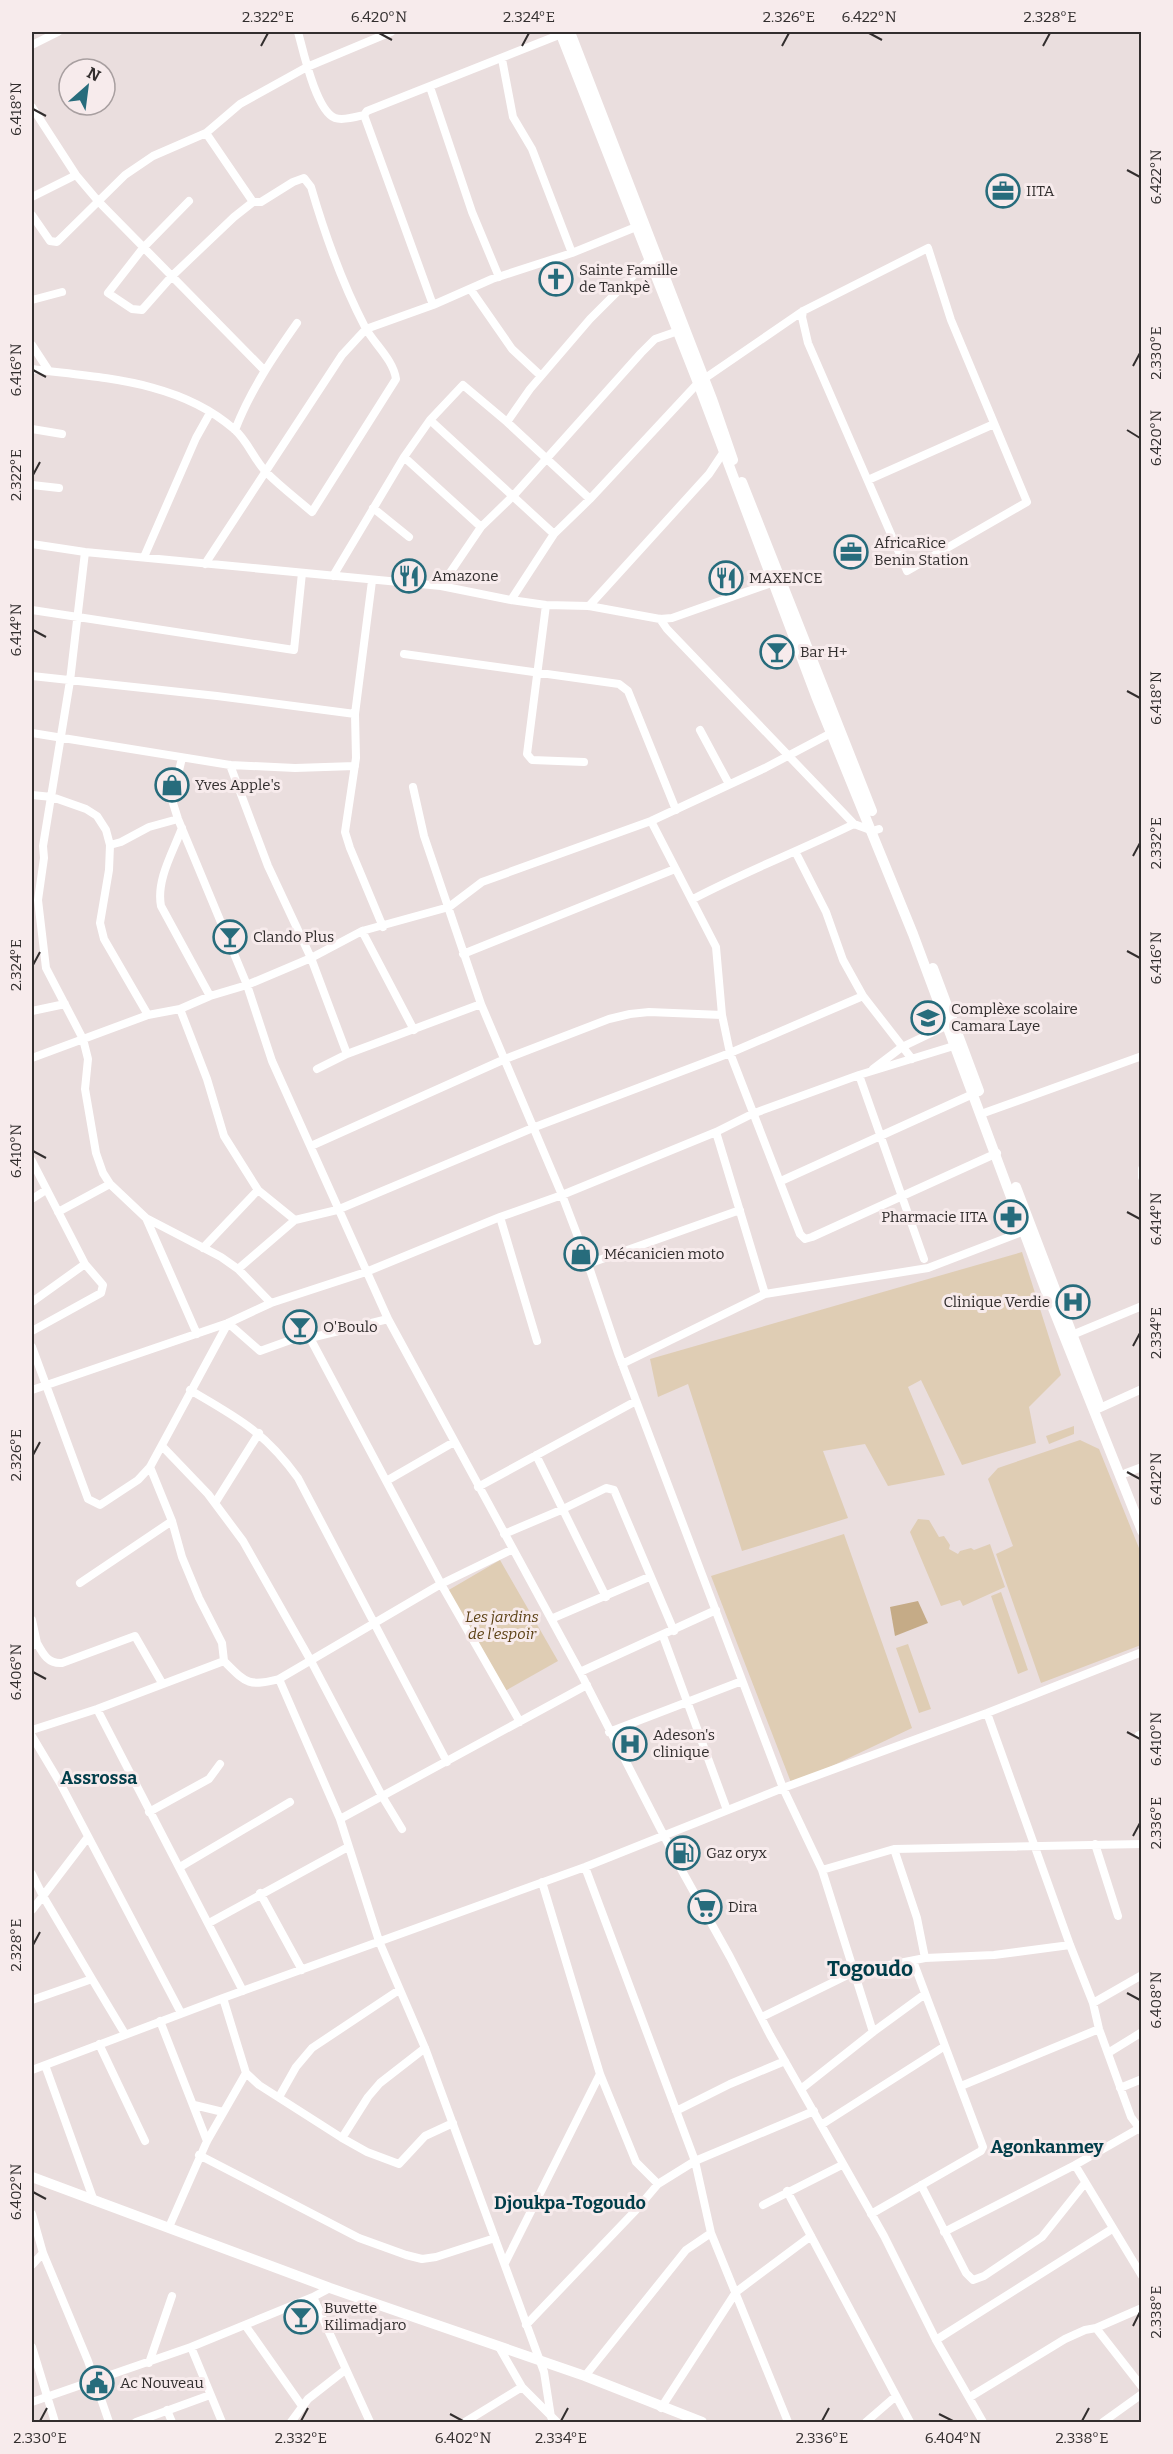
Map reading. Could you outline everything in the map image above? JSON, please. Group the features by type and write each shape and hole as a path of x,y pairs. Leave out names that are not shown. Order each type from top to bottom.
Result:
{"main road":[{"path":"565,32 836,731 853,788 876,830 1142,1531"},
{"path":"876,830 946,1026 957,1045 974,1094 984,1113 996,1153 1142,1511"},
{"path":"32,2177 330,2288 585,2376 695,2422"}],"street":[{"path":"32,45 58,32"},
{"path":"298,32 307,67 317,92 330,114 342,119 364,116"},
{"path":"32,215 50,241 54,243 125,175 153,156 206,133 240,104 307,67 391,32"},
{"path":"364,116 367,111 565,32"},
{"path":"502,59 513,117 532,149 572,253"},
{"path":"430,87 472,212 499,277"},
{"path":"32,107 76,175 143,248 264,370"},
{"path":"364,116 433,305"},
{"path":"32,126 39,121"},
{"path":"206,133 253,202"},
{"path":"32,197 76,175"},
{"path":"32,369 110,377 175,395 210,413 236,430 266,472 312,512 396,379 394,370 366,329 335,259 311,187 304,178 293,182 261,202 253,202 234,217 172,276 142,310 132,309 108,293 143,248 189,201"},
{"path":"205,564 342,355 366,329 433,305 499,277 641,227"},
{"path":"511,600 554,534 590,499 700,380 803,311 928,248 951,320 1028,502 907,571 808,343 802,317 803,311"},
{"path":"507,422 541,376 605,302 652,257"},
{"path":"471,290 512,349 541,376"},
{"path":"32,300 62,292"},
{"path":"236,430 243,410 264,370 297,323"},
{"path":"441,586 481,527 514,495 655,339 680,330"},
{"path":"32,345 49,371"},
{"path":"333,576 404,457 430,420 463,385 507,422 590,499"},
{"path":"144,557 196,438 210,413"},
{"path":"430,420 554,534"},
{"path":"868,480 994,424"},
{"path":"32,429 62,434"},
{"path":"589,606 709,474 726,452"},
{"path":"404,457 481,527"},
{"path":"32,485 59,488"},
{"path":"373,508 410,537"},
{"path":"32,544 85,552 441,586 511,600 589,606 660,619 672,618 777,581"},
{"path":"85,552 70,681 43,846 38,911 46,968 83,1039 88,1059 85,1089 96,1153 103,1173 110,1184 146,1218 238,1269 271,1304"},
{"path":"32,610 294,650 302,573"},
{"path":"372,581 354,714 355,766 345,831 357,868 383,927"},
{"path":"546,604 527,754 531,760 584,762"},
{"path":"660,619 854,824 876,830"},
{"path":"404,654 619,684 628,691 676,810"},
{"path":"32,676 217,696 354,714"},
{"path":"700,730 729,784"},
{"path":"32,1058 148,1015 180,1009 210,996 247,985 311,958 363,931 449,907 482,882 651,821 836,731"},
{"path":"32,733 230,765 295,768 355,766"},
{"path":"182,758 172,800 178,819 247,985 272,1060 337,1210 388,1319 580,1672 681,1869 871,2214 936,2340 983,2422"},
{"path":"230,765 268,866 311,958 347,1054"},
{"path":"413,787 424,836 481,1004 535,1127 562,1196 622,1364 783,1788 822,1870 873,2031"},
{"path":"32,795 52,797 86,808 97,816 106,830 110,845 109,870 100,923 104,939 148,1015"},
{"path":"110,845 121,842 149,827 178,819"},
{"path":"651,821 716,947 722,1015 730,1053 800,1234 805,1239 996,1153"},
{"path":"693,899 740,874 796,853 854,824"},
{"path":"182,828 166,868 159,896 161,906 210,996"},
{"path":"796,853 826,912 843,960 863,996 912,1059"},
{"path":"463,954 675,870"},
{"path":"363,931 414,1030"},
{"path":"238,1269 295,1220 337,1210 535,1127 730,1053 863,996"},
{"path":"32,1011 65,1004"},
{"path":"317,1069 347,1054 481,1004"},
{"path":"180,1009 207,1079 224,1136 258,1190 295,1220"},
{"path":"311,1146 505,1059 609,1019 630,1014 722,1015"},
{"path":"871,1071 902,1047 946,1026"},
{"path":"32,1390 228,1323 271,1304 366,1272 500,1217 562,1196 716,1132 752,1114 859,1075 957,1045"},
{"path":"984,1113 1142,1056"},
{"path":"859,1075 924,1259"},
{"path":"781,1181 974,1094"},
{"path":"716,1132 765,1294"},
{"path":"32,1161 85,1264 103,1285 101,1293 32,1331"},
{"path":"1142,1169 1142,1177"},
{"path":"58,1212 110,1184"},
{"path":"32,1199 46,1190"},
{"path":"203,1248 258,1190"},
{"path":"588,1264 740,1210"},
{"path":"500,1217 537,1341"},
{"path":"146,1218 196,1334"},
{"path":"622,1364 765,1294 928,1268 1027,1229"},
{"path":"32,1302 85,1264"},
{"path":"1072,1335 1142,1306"},
{"path":"228,1323 260,1351 299,1338 310,1338 388,1319"},
{"path":"32,1347 88,1499 100,1505 138,1480 150,1467 228,1323"},
{"path":"310,1338 388,1480 441,1584 520,1722"},
{"path":"1100,1408 1142,1389"},
{"path":"190,1390 259,1432 280,1453 298,1478 447,1762"},
{"path":"478,1486 636,1401"},
{"path":"215,1503 259,1432"},
{"path":"388,1480 454,1442"},
{"path":"162,1446 215,1503 243,1541 402,1829"},
{"path":"536,1455 561,1510 606,1597"},
{"path":"150,1467 172,1521 182,1557 199,1598 222,1643 224,1661 245,1681 256,1685 279,1680 441,1584 513,1549"},
{"path":"1126,1473 1142,1467"},
{"path":"504,1534 606,1488 614,1490 674,1631"},
{"path":"80,1582 172,1521"},
{"path":"551,1620 649,1576"},
{"path":"580,1672 716,1610"},
{"path":"32,1620 34,1644 52,1662 62,1664 135,1636 162,1683"},
{"path":"663,1636 727,1810"},
{"path":"32,2070 181,2013 585,1867 783,1788 987,1713 1142,1652"},
{"path":"32,1730 97,1709 224,1661"},
{"path":"279,1680 340,1819 379,1941 425,2048 453,2123 546,2379 554,2420"},
{"path":"609,1732 742,1682"},
{"path":"340,1819 586,1685"},
{"path":"97,1709 243,1991"},
{"path":"944,2232 1140,2130 1131,2117 1120,2088 1099,2029 1093,2003 987,1713"},
{"path":"32,1736 60,1783 181,2013"},
{"path":"149,1812 209,1779 220,1764"},
{"path":"180,1867 290,1802"},
{"path":"32,1910 88,1837"},
{"path":"1095,1844 1118,1916"},
{"path":"822,1870 894,1849 1142,1844"},
{"path":"209,1923 260,1893 348,1847"},
{"path":"894,1849 917,1918 925,1958"},
{"path":"585,1867 695,2161 711,2233 788,2422"},
{"path":"32,1874 125,2034"},
{"path":"542,1882 600,2074 636,2162 657,2184"},
{"path":"260,1893 302,1970"},
{"path":"762,2017 854,1972 925,1958 994,1955 1070,1945"},
{"path":"871,2214 981,2151 983,2147 913,1961"},
{"path":"1093,2003 1142,1975"},
{"path":"32,2000 92,1979"},
{"path":"279,2097 296,2067 312,2048 399,1990"},
{"path":"801,2089 873,2031 925,1994"},
{"path":"223,1998 246,2073 279,2097 367,2152 399,2164 425,2136 453,2123"},
{"path":"160,2021 207,2141"},
{"path":"961,2086 1099,2029"},
{"path":"1108,2053 1142,2032"},
{"path":"99,2044 145,2141"},
{"path":"821,2125 945,2046"},
{"path":"342,2138 368,2097 380,2083 425,2048"},
{"path":"676,2111 730,2084 785,2061"},
{"path":"45,2064 94,2201"},
{"path":"169,2227 199,2155 246,2073"},
{"path":"505,2263 600,2074"},
{"path":"1120,2088 1142,2079"},
{"path":"194,2105 223,2112"},
{"path":"526,2325 636,2210 657,2184 695,2161 814,2111"},
{"path":"199,2155 359,2238 406,2255 422,2259 436,2257 495,2238"},
{"path":"763,2205 842,2165"},
{"path":"1075,2165 1142,2276"},
{"path":"921,2186 970,2279 978,2278 1042,2237 1085,2182"},
{"path":"787,2191 910,2422"},
{"path":"32,2214 43,2253 95,2379 109,2422"},
{"path":"936,2340 1112,2229"},
{"path":"585,2376 686,2250 711,2233"},
{"path":"661,2408 736,2292 811,2236"},
{"path":"32,2265 43,2253"},
{"path":"32,2402 191,2347 330,2288"},
{"path":"149,2363 172,2296"},
{"path":"313,2297 370,2422"},
{"path":"970,2397 1065,2339 1142,2308"},
{"path":"245,2325 302,2406"},
{"path":"1095,2328 1142,2387"},
{"path":"32,2347 49,2396 55,2422"},
{"path":"191,2347 222,2422"},
{"path":"499,2347 522,2387 554,2420"},
{"path":"291,2422 315,2393 345,2370"},
{"path":"465,2422 522,2387"},
{"path":"1103,2422 1142,2394"},
{"path":"136,2422 210,2395"},
{"path":"866,2422 896,2396"},
{"path":"167,2410 172,2422"}],"green space":[{"path":"1022,1252 1061,1375 1029,1407 1036,1443 962,1465 921,1380 908,1387 945,1475 888,1486 865,1444 823,1451 848,1518 742,1551 688,1384 658,1397 650,1359"},
{"path":"1074,1426 1074,1434 1049,1444 1046,1436"},
{"path":"1080,1440 1099,1449 1141,1553 1141,1645 1041,1683 996,1554 1013,1546 988,1479 998,1468"},
{"path":"918,1519 929,1520 939,1537 944,1536 950,1545 949,1549 958,1554 960,1551 971,1548 974,1550 990,1544 1005,1587 963,1606 960,1600 941,1606 910,1532"},
{"path":"844,1534 912,1728 792,1785 711,1576"},
{"name":"Les jardins de l'espoir","path":"500,1560 558,1661 505,1691 447,1591"},
{"path":"1001,1592 1028,1670 1018,1674 991,1596"},
{"path":"908,1644 931,1709 919,1713 896,1648"}],"shaded area":[{"path":"918,1601 928,1623 895,1636 890,1607"}],"place":[{"name":"IITA","path":"1003,191"},
{"name":"Sainte Famille de Tankpè","path":"556,279"},
{"name":"AfricaRice Benin Station","path":"851,552"},
{"name":"Amazone","path":"409,576"},
{"name":"MAXENCE","path":"726,578"},
{"name":"Bar H+","path":"777,652"},
{"name":"Yves Apple's","path":"172,785"},
{"name":"Clando Plus","path":"230,937"},
{"name":"Complèxe scolaire Camara Laye","path":"928,1018"},
{"name":"Pharmacie IITA","path":"1011,1217"},
{"name":"Mécanicien moto","path":"581,1254"},
{"name":"Clinique Verdie","path":"1073,1302"},
{"name":"O'Boulo","path":"300,1327"},
{"name":"Adeson's clinique","path":"630,1744"},
{"name":"Gaz oryx","path":"683,1853"},
{"name":"Dira","path":"705,1907"},
{"name":"Buvette Kilimadjaro","path":"301,2317"},
{"name":"Ac Nouveau","path":"97,2383"}],"district":[{"name":"Assrossa","path":"99,1778"},
{"name":"Togoudo","path":"870,1969"},
{"name":"Agonkanmey","path":"1047,2147"},
{"name":"Djoukpa-Togoudo","path":"570,2203"}]}
